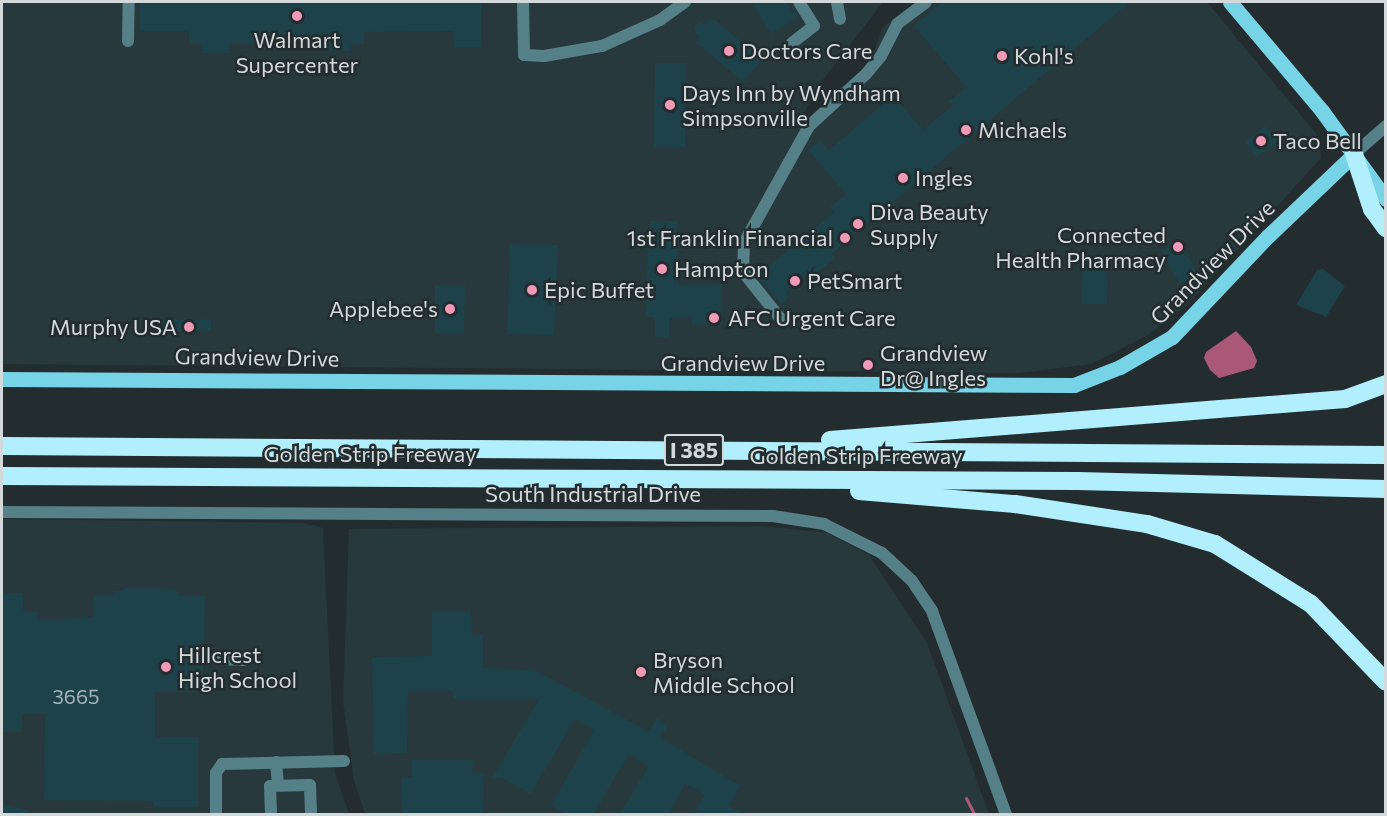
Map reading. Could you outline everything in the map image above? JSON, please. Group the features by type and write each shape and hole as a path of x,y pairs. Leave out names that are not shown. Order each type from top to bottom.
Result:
{"highway":[{"path":"1354,154 1368,200 1386,228"},
{"path":"717,450 1345,399 1386,384"},
{"name":"Golden Strip Freeway","path":"2,446 1386,455"},
{"name":"Golden Strip Freeway","path":"2,476 1090,481 1386,489"},
{"path":"714,480 1015,504 1147,524 1215,544 1311,604 1386,682"}],"main road":[{"path":"1230,2 1354,154 1386,200"},
{"name":"Grandview Drive","path":"2,380 1074,385 1120,367 1172,337 1268,236 1354,154"}],"street":[{"path":"128,41 129,2"},
{"path":"523,2 524,55 569,54 602,46 660,20 686,2"},
{"path":"792,43 814,27 799,2"},
{"path":"837,2 840,19"},
{"path":"780,318 743,272 744,243 809,126 866,74 881,56 897,24 926,2"},
{"name":"Grandview Drive","path":"1354,154 1386,126"},
{"name":"South Industrial Drive","path":"2,512 773,516 824,524 882,553 912,581 928,603 944,636 1006,814"},
{"path":"217,659 244,660"},
{"path":"216,814 216,772 222,764 344,760"},
{"path":"276,762 278,785"},
{"path":"271,814 270,786 278,785 310,785 311,814"}],"shaded area":[{"path":"2,2 883,2 819,85 794,131 867,73 882,28 916,2 1207,2 1318,136 1321,158 1186,306 1148,335 1092,364 1019,373 2,364"},
{"path":"1236,331 1251,347 1257,361 1254,368 1219,378 1210,370 1204,358 1206,352"},
{"name":"Hillcrest High School","path":"2,519 303,523 323,528 335,773 349,814 2,814"},
{"name":"Bryson Middle School","path":"763,526 827,533 869,555 927,643 989,814 365,814 354,781 343,701 349,529"}],"building":[{"name":"Walmart Supercenter","path":"140,2 481,2 481,47 454,47 454,31 364,32 364,44 351,44 351,51 321,51 321,44 230,44 230,53 202,53 202,44 189,44 189,31 140,31"},
{"path":"752,2 786,2 797,18 771,34"},
{"path":"943,2 1130,2 831,254 835,258 811,278 808,273 786,292 789,297 781,304 757,276 834,212 830,207 846,194 808,150 820,140 829,150 893,95 923,130 953,105 949,101 966,87 914,26"},
{"name":"Doctors Care","path":"714,19 762,60 743,82 696,42 700,38 693,28 700,21 704,24"},
{"name":"Days Inn by Wyndham Simpsonville","path":"655,63 686,63 685,147 654,147"},
{"name":"Taco Bell","path":"1265,126 1278,141 1257,157 1245,142"},
{"name":"Hampton","path":"649,221 677,221 679,285 722,284 722,324 692,325 692,317 669,317 669,337 655,337 655,317 648,317 646,312"},
{"path":"1179,240 1198,274 1180,284 1161,250"},
{"name":"Epic Buffet","path":"510,244 558,245 554,335 507,334"},
{"path":"1082,265 1108,266 1107,304 1081,304"},
{"path":"1323,269 1345,286 1326,317 1296,305 1317,270"},
{"name":"Applebee's","path":"435,285 465,285 464,333 435,333"},
{"path":"211,319 211,331 155,331 155,320"},
{"path":"124,588 158,588 177,590 177,596 205,596 204,644 196,644 196,661 203,661 203,676 195,676 195,692 155,692 155,737 198,737 198,807 154,807 154,801 44,800 45,714 22,714 22,732 2,732 2,593 23,593 23,612 38,612 38,619 70,619 94,617 94,596 114,596 114,591 124,591"},
{"path":"432,612 471,612 472,635 483,635 483,668 535,670 648,731 657,718 668,725 661,738 740,786 729,806 744,814 694,814 705,795 686,784 668,814 620,814 648,766 628,755 594,814 566,814 551,805 594,730 575,719 531,794 502,778 491,779 539,699 453,699 453,691 408,691 407,753 374,754 372,657 432,656"},
{"path":"412,760 473,760 472,773 484,773 483,814 402,814 401,778 412,777"},
{"path":"2,805 28,810 27,814 2,814"}],"waterway":[{"path":"966,798 974,814"}],"place":[{"name":"Walmart Supercenter","path":"297,16"},
{"name":"Doctors Care","path":"729,51"},
{"name":"Kohl's","path":"1002,56"},
{"name":"Days Inn by Wyndham Simpsonville","path":"670,105"},
{"name":"Michaels","path":"966,130"},
{"name":"Taco Bell","path":"1261,141"},
{"name":"Ingles","path":"903,178"},
{"name":"Diva Beauty Supply","path":"858,224"},
{"name":"1st Franklin Financial","path":"845,238"},
{"name":"Connected Health Pharmacy","path":"1178,247"},
{"name":"Hampton","path":"662,269"},
{"name":"PetSmart","path":"795,281"},
{"name":"Epic Buffet","path":"532,290"},
{"name":"Applebee's","path":"450,309"},
{"name":"AFC Urgent Care","path":"714,318"},
{"name":"Murphy USA","path":"189,327"},
{"name":"Grandview Dr@ Ingles","path":"868,365"},
{"name":"Hillcrest High School","path":"166,667"},
{"name":"Bryson Middle School","path":"641,672"}]}
